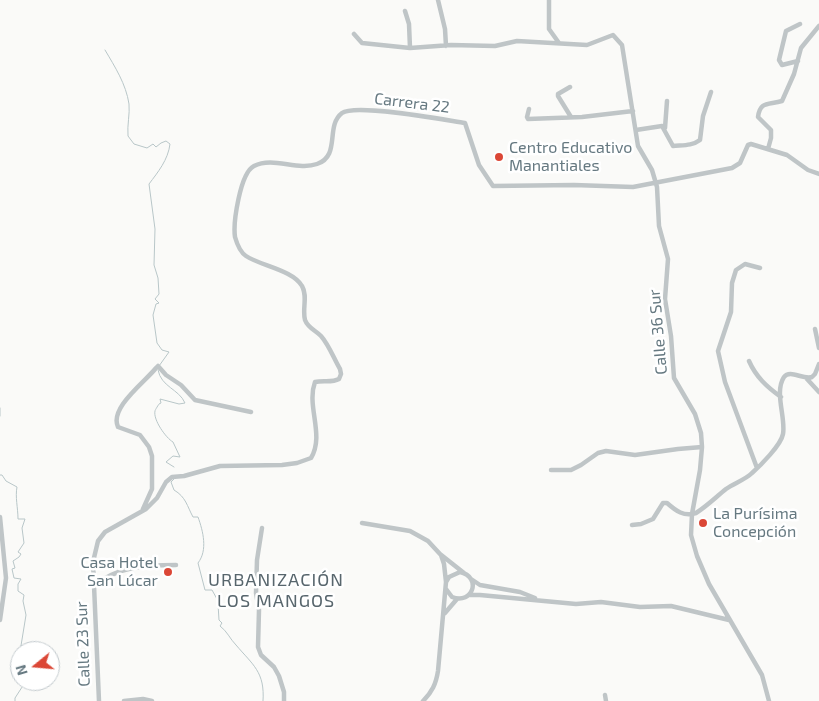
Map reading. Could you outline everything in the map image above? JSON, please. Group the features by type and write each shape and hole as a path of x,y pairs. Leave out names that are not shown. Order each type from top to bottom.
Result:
{"street":[{"path":"438,0 446,46"},
{"path":"549,0 549,29 559,43"},
{"path":"406,10 409,24 410,48"},
{"path":"798,60 782,65 779,60 786,31 800,24"},
{"path":"819,26 801,48 789,89 782,102 770,105 764,104 759,109 758,118 771,130 768,149 787,155 808,170 819,174"},
{"path":"354,34 362,43 410,48 495,46 518,41 559,43"},
{"name":"Calle 36 Sur","path":"559,43 587,45 613,35 622,45 638,146 652,170 656,182 659,226 668,259 665,299 671,336 672,368 678,386 697,419 701,433 700,470 692,514 691,535 693,545 709,584 762,675 769,701"},
{"path":"570,87 558,94 558,96 571,117"},
{"path":"667,101 664,128 671,144 673,146 690,145 700,140 703,116 711,92"},
{"path":"529,109 528,119 633,111"},
{"name":"Carrera 22","path":"309,327 305,320 305,296 302,285 289,276 246,256 238,247 235,235 239,197 244,177 255,165 268,163 303,166 314,165 326,160 330,154 336,121 344,111 368,110 410,113 465,122 478,165 494,186 606,185 633,187 732,168 740,162 748,145 751,144 768,149"},
{"path":"636,130 660,125 664,128"},
{"path":"757,468 724,382 718,351 731,312 732,283 736,270 745,264 760,268"},
{"name":"Calle 23 Sur","path":"98,701 93,562 98,541 105,532 141,512 157,498 166,482 172,477 184,476 220,466 282,465 297,463 310,458 316,444 312,390 315,382 322,380 334,381 339,379 341,374 321,336 309,327"},
{"path":"815,329 819,348"},
{"path":"749,361 761,380 781,397"},
{"path":"807,379 812,378 819,364"},
{"path":"141,512 152,489 152,456 149,447 140,435 118,427 116,418 121,406 158,366 196,400 251,412"},
{"path":"632,524 641,524 653,519 663,503 667,503 680,513 692,514 701,510 725,490 752,473 772,452 783,436 781,397 782,384 786,375 792,374 807,379 819,392"},
{"path":"551,470 571,470 598,453 606,451 635,455 678,448 702,447"},
{"path":"0,517 6,578 0,620"},
{"path":"362,523 410,531 428,541 440,554 480,585 520,592 538,600"},
{"path":"262,528 257,560 258,647 261,656 277,671 284,692 284,701"},
{"path":"423,701 431,693 436,683 444,614 446,582 444,564 440,554"},
{"name":"Calle 23 Sur","path":"94,586 122,570 144,566 176,566"},
{"path":"446,582 454,573 460,572 465,574"},
{"path":"469,595 473,588 471,579"},
{"path":"446,589 448,594 457,599 469,595 480,595 576,604 600,602 640,607 671,606 729,620"},
{"path":"444,614 457,599"},
{"path":"605,695 606,701"},
{"path":"124,701 143,699 152,701"}],"waterway":[{"path":"105,50 120,76 128,97 128,136 134,144 147,148 153,144 156,147 166,141 170,144 165,161 149,184 155,229 154,265 158,278 159,294 155,299 159,303 156,304 153,315 157,343 162,350 169,352 159,366"},
{"path":"158,370 166,384 179,394 185,403 179,404 160,399 161,403 155,411 158,424 173,442 180,457 173,456 166,462 174,467"},
{"path":"0,408 0,416"},
{"path":"0,475 17,487 18,519 25,519 22,528 24,543 18,552 21,554 13,561 15,568 12,569 14,578 21,579 18,584 18,591 24,595 23,601 26,615 22,641"},
{"path":"175,478 171,482 174,490 184,499 193,517 198,517 204,546 198,563 205,590 212,590 217,599"},
{"path":"218,604 219,620 222,623 220,626 253,664 260,676 263,701"},
{"path":"15,701 20,691"}],"place":[{"name":"Centro Educativo Manantiales","path":"499,157"},
{"name":"La Purísima Concepción","path":"703,523"},
{"name":"Casa Hotel San Lúcar","path":"168,572"}],"district":[{"name":"URBANIZACIÓN LOS MANGOS","path":"276,590"}]}
